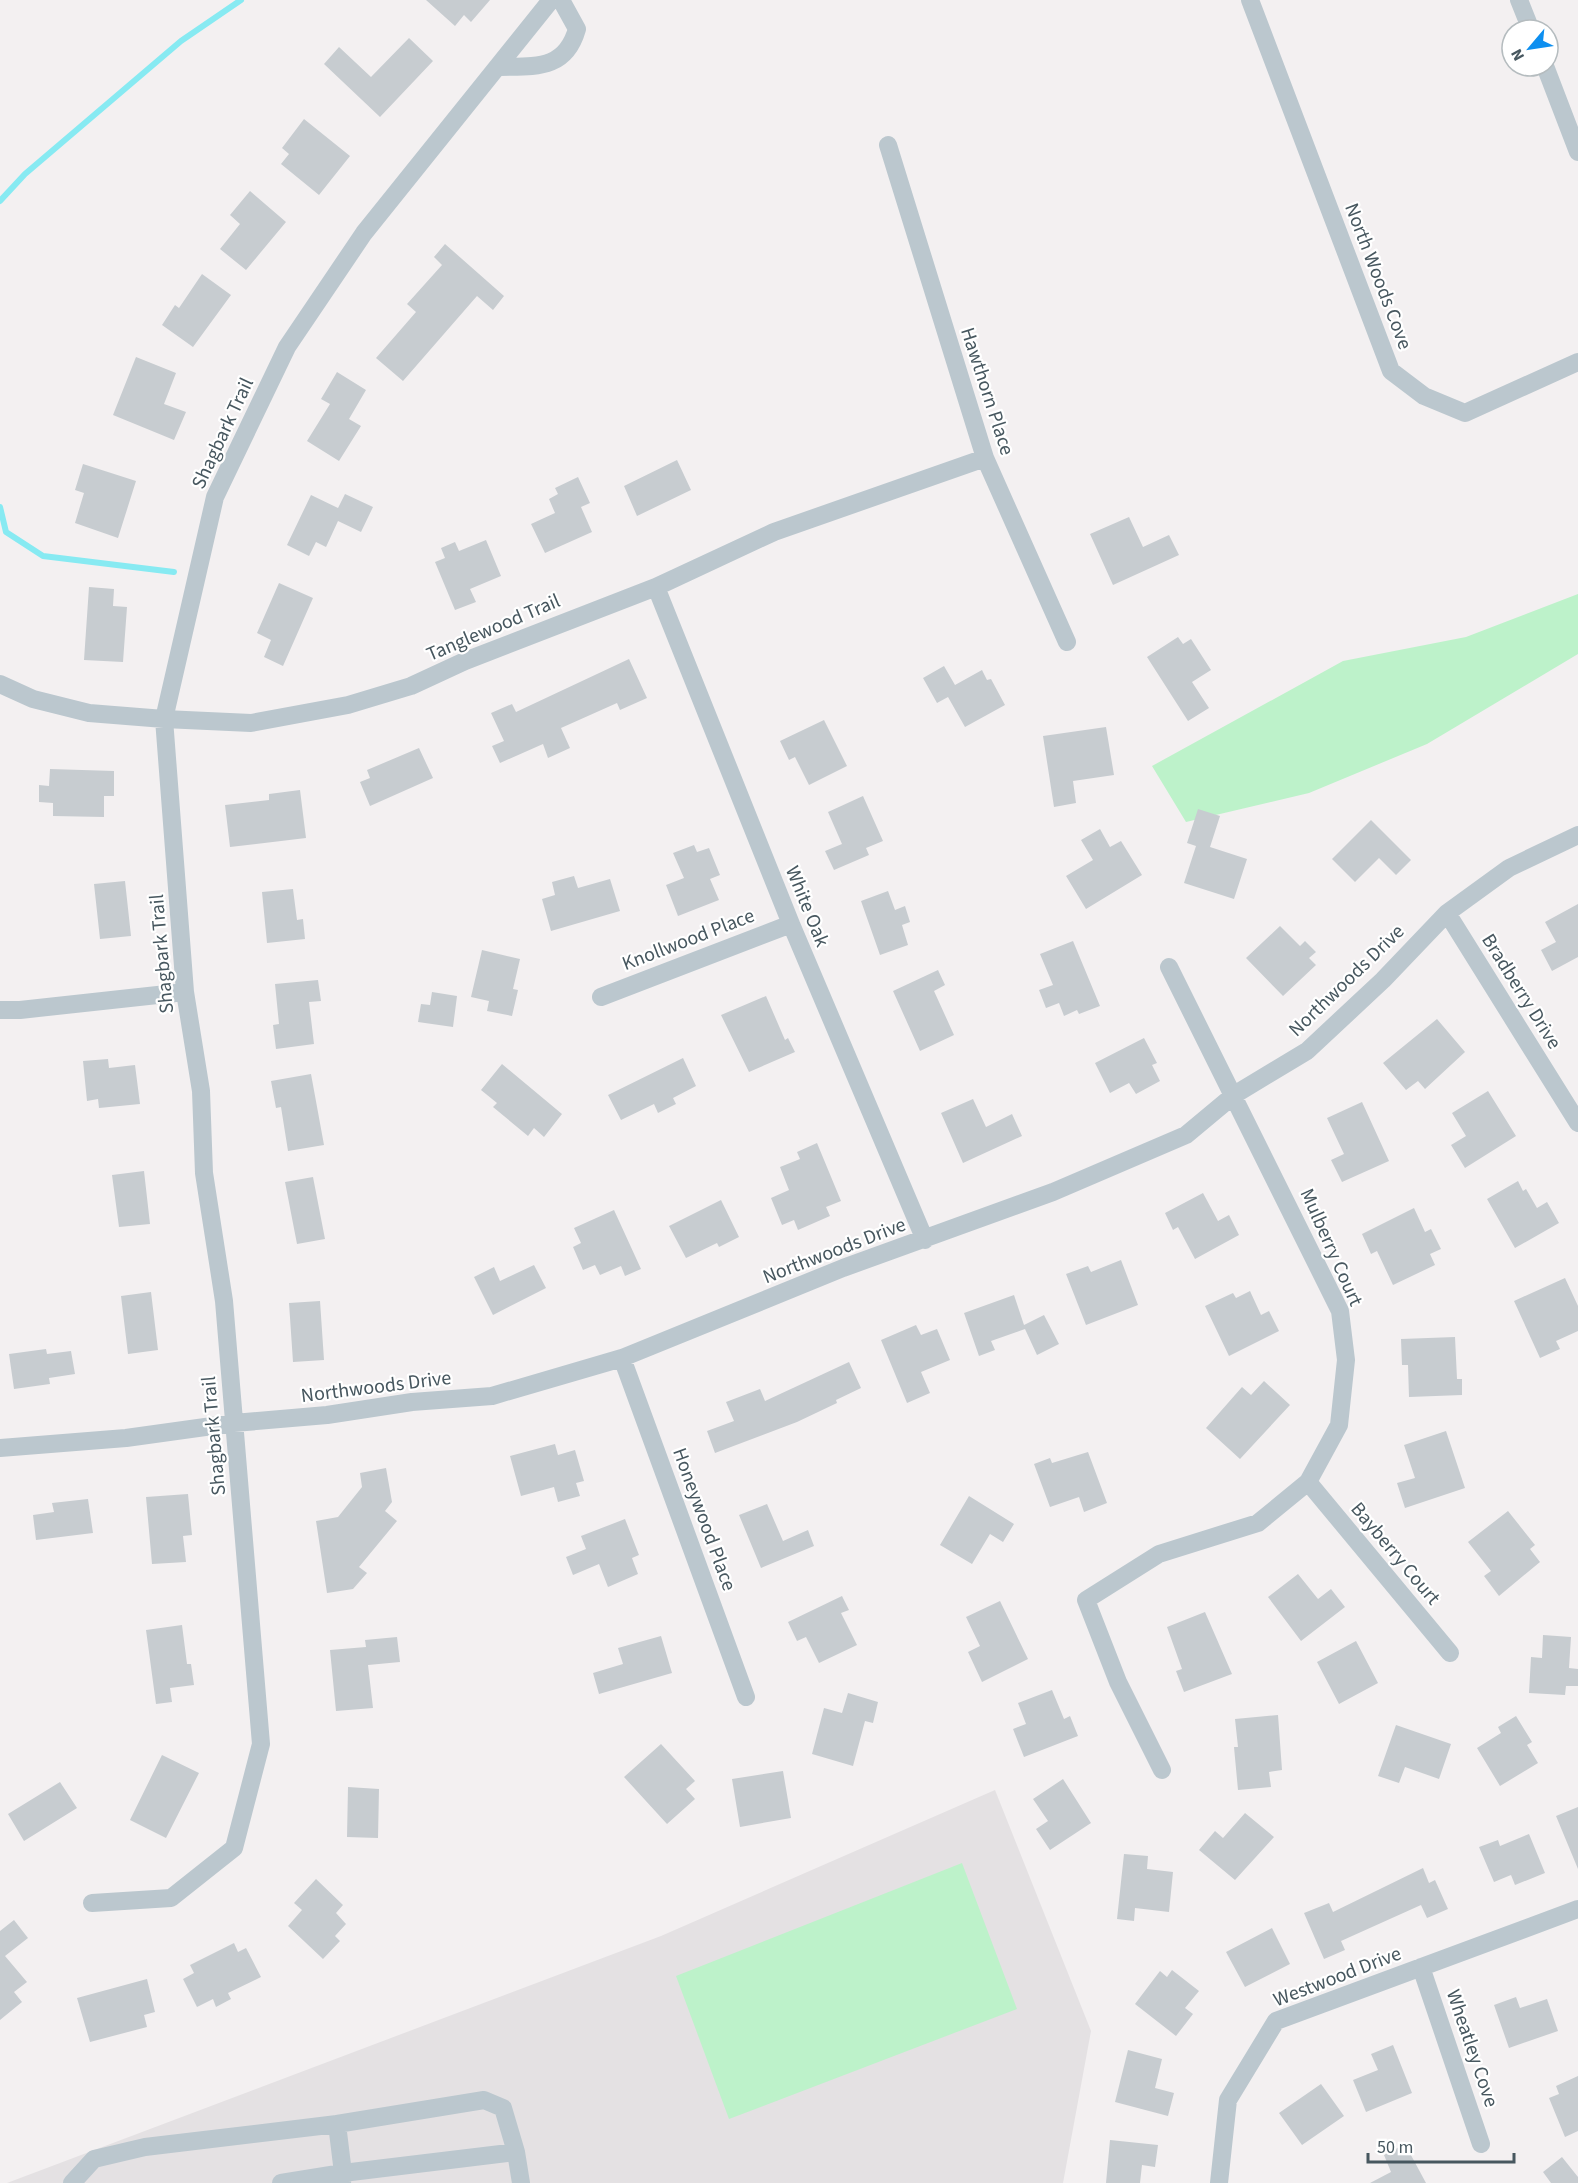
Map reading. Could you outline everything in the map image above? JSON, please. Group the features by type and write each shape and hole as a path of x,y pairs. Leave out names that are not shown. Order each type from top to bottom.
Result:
{"street":[{"name":"Shagbark Trail","path":"92,1903 171,1898 234,1848 261,1744 224,1301 204,1173 201,1091 185,992 164,719 215,497 287,347 364,232 551,0"},
{"path":"498,67 534,66 559,59 572,46 577,29 561,0"},
{"name":"North Woods Cove","path":"1250,0 1391,371 1424,396 1465,413 1578,362"},
{"path":"1519,0 1526,18"},
{"path":"1550,78 1578,152"},
{"name":"Hawthorn Place","path":"888,145 985,458 1067,642"},
{"name":"Tanglewood Trail","path":"0,684 33,699 89,713 164,719 251,723 348,705 411,686 465,661 656,586 774,532 985,458"},
{"name":"White Oak","path":"656,586 791,924 925,1240"},
{"name":"Northwoods Drive","path":"0,1448 126,1438 234,1423 327,1415 412,1402 492,1396 622,1358 843,1268 925,1240 1114,1168 1186,1135 1234,1095 1307,1051 1383,980 1446,913 1509,868 1578,835"},
{"name":"Bradberry Drive","path":"1446,913 1578,1123"},
{"name":"Knollwood Place","path":"601,997 791,924"},
{"name":"Mulberry Court","path":"1162,1770 1118,1682 1086,1600 1159,1554 1258,1523 1308,1482 1340,1425 1346,1360 1340,1311 1169,967"},
{"path":"0,1010 20,1011 185,992"},
{"name":"Honeywood Place","path":"622,1358 746,1697"},
{"name":"Bayberry Court","path":"1308,1482 1450,1653"},
{"name":"Westwood Drive","path":"1219,2183 1228,2100 1276,2021 1578,1909"},
{"name":"Wheatley Cove","path":"1421,1967 1481,2144"},
{"path":"72,2183 94,2159 145,2147 337,2124 484,2100 503,2108 516,2152 521,2183"},
{"path":"337,2124 343,2178"},
{"path":"281,2183 343,2178 516,2152"}],"shaded area":[{"path":"995,1790 1091,2031 1063,2183 7,2183 661,1936"}],"green space":[{"path":"1578,594 1578,654 1427,744 1309,793 1186,822 1152,766 1343,661 1466,637"},
{"path":"962,1863 1017,2009 729,2119 676,1976"}],"building":[{"path":"426,0 490,0 471,22 464,15 455,26"},
{"path":"409,38 433,61 380,117 324,64 339,47 371,77"},
{"path":"304,119 350,156 319,195 281,164 289,154 282,148"},
{"path":"250,191 286,222 246,270 220,249 240,224 230,215"},
{"path":"445,244 504,296 493,310 477,296 403,381 376,358 416,312 407,304 442,265 434,257"},
{"path":"202,274 231,295 193,347 162,325 175,305 179,308"},
{"path":"136,357 176,373 164,404 186,412 174,440 113,415"},
{"path":"337,372 366,390 349,419 361,426 339,461 307,441 330,404 321,399"},
{"path":"677,460 691,490 637,516 624,486"},
{"path":"83,464 136,481 118,538 75,523 84,493 75,490"},
{"path":"578,477 590,503 581,507 592,532 545,553 531,524 555,513 549,499 558,494 555,488"},
{"path":"345,494 373,507 361,532 338,521 326,547 316,542 309,556 287,545 311,495 338,508"},
{"path":"1129,517 1143,547 1169,535 1179,555 1113,585 1090,534"},
{"path":"486,540 501,576 470,589 476,602 455,610 435,562 445,558 441,548 455,542 459,551"},
{"path":"279,583 313,598 283,666 264,657 271,640 257,633"},
{"path":"89,587 114,589 113,606 127,607 123,662 84,660"},
{"path":"1178,637 1183,644 1191,639 1211,670 1192,682 1209,708 1188,721 1147,657"},
{"path":"629,659 647,698 620,710 617,703 561,728 570,748 548,758 543,744 500,763 492,746 504,741 491,713 512,704 516,712"},
{"path":"944,666 955,685 982,670 987,680 991,679 1005,705 965,727 948,697 937,703 923,678"},
{"path":"824,720 847,766 809,785 795,757 789,760 780,741"},
{"path":"1106,727 1114,775 1073,781 1076,803 1054,807 1043,736"},
{"path":"419,748 433,778 370,806 360,782 370,778 367,770"},
{"path":"50,769 114,771 114,796 104,796 104,817 53,816 53,803 39,802 39,785 49,786"},
{"path":"300,790 306,838 230,847 225,805 269,800 269,794"},
{"path":"863,796 883,841 866,848 869,855 834,870 825,851 842,844 828,812"},
{"path":"1198,809 1220,816 1210,847 1247,859 1234,899 1184,883 1196,846 1187,843"},
{"path":"1371,820 1411,860 1396,875 1379,858 1355,882 1332,859"},
{"path":"1100,829 1110,847 1121,841 1142,875 1086,909 1066,876 1093,860 1081,840"},
{"path":"694,845 697,852 709,848 720,875 710,879 719,900 678,916 666,885 684,878 673,853"},
{"path":"574,876 578,888 610,879 620,911 551,931 542,899 555,895 552,882"},
{"path":"125,881 131,936 100,939 94,884"},
{"path":"293,889 297,920 303,919 305,939 267,943 262,892"},
{"path":"888,891 895,910 905,906 910,922 902,925 908,945 880,955 861,901"},
{"path":"1578,904 1578,957 1552,971 1541,950 1556,942 1545,922"},
{"path":"1280,926 1300,946 1305,941 1316,952 1309,958 1316,965 1283,996 1246,958"},
{"path":"1073,941 1100,1006 1079,1014 1077,1010 1064,1016 1059,1003 1046,1008 1039,990 1053,985 1040,954"},
{"path":"482,950 520,959 513,989 518,990 512,1016 487,1011 489,1001 471,997"},
{"path":"938,970 945,985 934,991 954,1035 920,1051 893,991"},
{"path":"318,980 321,1001 309,1002 314,1044 276,1049 273,1025 279,1024 275,984"},
{"path":"432,992 457,996 453,1027 418,1022 421,1004 430,1005"},
{"path":"766,996 785,1040 788,1038 795,1052 749,1072 721,1015"},
{"path":"1437,1019 1465,1052 1425,1089 1418,1081 1406,1090 1383,1063"},
{"path":"1144,1038 1157,1063 1152,1065 1160,1081 1136,1094 1129,1083 1110,1093 1095,1063"},
{"path":"683,1058 696,1086 673,1098 676,1104 658,1113 654,1104 621,1120 608,1095"},
{"path":"108,1059 109,1068 135,1065 140,1104 99,1108 98,1099 87,1101 83,1061"},
{"path":"502,1064 562,1114 544,1137 534,1128 528,1136 493,1107 497,1103 481,1090"},
{"path":"311,1074 324,1145 288,1151 281,1107 276,1108 271,1081"},
{"path":"1488,1091 1516,1136 1465,1168 1451,1145 1466,1136 1452,1113"},
{"path":"973,1099 986,1127 1012,1114 1022,1136 963,1163 941,1113"},
{"path":"1362,1102 1389,1161 1342,1182 1331,1160 1344,1154 1327,1118"},
{"path":"817,1143 841,1201 826,1207 830,1216 798,1230 794,1220 782,1225 771,1198 789,1190 780,1167 800,1159 797,1152"},
{"path":"144,1171 150,1224 119,1227 112,1175"},
{"path":"313,1177 325,1239 297,1244 285,1182"},
{"path":"1518,1181 1523,1191 1526,1189 1537,1208 1547,1202 1559,1223 1515,1248 1487,1199"},
{"path":"1203,1193 1218,1221 1229,1215 1239,1235 1195,1259 1178,1227 1173,1230 1165,1213"},
{"path":"721,1200 739,1237 719,1247 717,1243 686,1258 669,1226"},
{"path":"1414,1208 1425,1232 1431,1229 1441,1249 1430,1254 1435,1265 1393,1285 1377,1251 1371,1254 1362,1234"},
{"path":"614,1210 641,1269 625,1276 621,1266 600,1275 595,1265 583,1270 573,1247 581,1243 574,1228"},
{"path":"1121,1260 1138,1305 1086,1325 1066,1274 1088,1266 1091,1272"},
{"path":"534,1265 546,1288 493,1315 474,1277 494,1267 500,1281"},
{"path":"1565,1278 1578,1306 1578,1331 1556,1341 1560,1349 1540,1358 1514,1301"},
{"path":"1250,1291 1261,1315 1269,1311 1279,1331 1229,1356 1205,1306 1233,1293 1236,1298"},
{"path":"151,1292 158,1350 128,1354 121,1296"},
{"path":"1014,1295 1024,1325 1044,1315 1059,1344 1037,1355 1025,1329 991,1341 995,1350 979,1356 964,1313"},
{"path":"320,1301 324,1360 293,1362 289,1303"},
{"path":"916,1325 921,1335 937,1329 950,1360 921,1372 930,1393 907,1403 881,1340"},
{"path":"1455,1337 1457,1379 1462,1379 1462,1395 1409,1397 1408,1365 1402,1365 1401,1339"},
{"path":"46,1349 47,1354 71,1351 75,1374 49,1378 50,1384 14,1389 9,1354"},
{"path":"849,1362 861,1388 836,1400 837,1403 797,1422 715,1453 707,1431 734,1421 726,1402 760,1389 765,1401"},
{"path":"1264,1381 1290,1405 1240,1459 1206,1428 1242,1387 1251,1395"},
{"path":"1446,1431 1465,1488 1405,1508 1397,1483 1415,1478 1404,1445"},
{"path":"555,1444 558,1455 575,1450 584,1481 576,1483 580,1496 558,1502 554,1487 521,1496 510,1456"},
{"path":"1088,1452 1107,1503 1084,1512 1079,1497 1050,1507 1034,1464 1050,1458 1052,1463"},
{"path":"386,1468 392,1502 385,1511 397,1521 359,1567 367,1573 353,1589 327,1593 316,1521 338,1517 362,1487 360,1473"},
{"path":"188,1494 192,1535 183,1536 186,1562 152,1564 146,1497"},
{"path":"969,1496 1014,1524 1003,1542 990,1534 972,1564 940,1545"},
{"path":"88,1499 93,1533 36,1540 33,1515 54,1512 52,1503"},
{"path":"767,1504 783,1541 808,1530 814,1546 761,1568 739,1515"},
{"path":"1508,1511 1535,1545 1530,1549 1540,1562 1499,1596 1484,1576 1491,1571 1468,1542"},
{"path":"625,1519 639,1555 632,1558 638,1574 608,1587 599,1564 573,1575 566,1557 586,1549 581,1536"},
{"path":"1298,1574 1318,1599 1331,1589 1345,1607 1301,1641 1268,1597"},
{"path":"842,1596 849,1610 841,1613 857,1645 819,1663 806,1637 797,1641 788,1622"},
{"path":"1000,1601 1028,1659 982,1682 968,1652 980,1646 966,1617"},
{"path":"1205,1612 1232,1674 1184,1692 1176,1671 1182,1669 1167,1627"},
{"path":"182,1625 187,1664 191,1664 194,1685 170,1688 172,1702 156,1704 146,1630"},
{"path":"1543,1635 1571,1637 1569,1668 1578,1669 1578,1686 1566,1686 1565,1695 1529,1693 1531,1657 1542,1658"},
{"path":"661,1636 672,1673 599,1694 593,1673 623,1664 618,1648"},
{"path":"397,1637 400,1662 368,1665 373,1708 336,1711 330,1650 366,1647 365,1640"},
{"path":"1356,1641 1378,1683 1339,1704 1317,1662"},
{"path":"1052,1690 1064,1719 1070,1716 1078,1736 1024,1757 1013,1729 1026,1724 1018,1703"},
{"path":"848,1693 878,1702 873,1723 865,1721 853,1766 812,1754 824,1708 842,1713"},
{"path":"1278,1715 1282,1770 1269,1772 1271,1787 1238,1790 1234,1747 1238,1747 1235,1719"},
{"path":"1516,1716 1532,1742 1527,1745 1538,1763 1500,1786 1477,1748 1501,1733 1498,1727"},
{"path":"1396,1725 1451,1744 1439,1779 1405,1767 1399,1783 1378,1776"},
{"path":"661,1744 695,1781 686,1789 695,1799 667,1824 624,1777"},
{"path":"162,1755 199,1773 166,1838 130,1820"},
{"path":"783,1771 791,1818 740,1827 732,1779"},
{"path":"1063,1779 1091,1823 1050,1850 1036,1829 1048,1821 1033,1799"},
{"path":"60,1782 77,1808 24,1841 8,1814"},
{"path":"348,1787 379,1789 378,1838 347,1837"},
{"path":"1578,1807 1578,1869 1556,1816"},
{"path":"1245,1813 1274,1837 1235,1880 1199,1850 1215,1831 1223,1838"},
{"path":"1529,1834 1545,1873 1515,1885 1511,1875 1494,1882 1479,1847 1498,1840 1500,1846"},
{"path":"1124,1854 1148,1856 1147,1869 1173,1872 1169,1912 1135,1908 1134,1921 1117,1919"},
{"path":"1423,1868 1429,1883 1435,1880 1448,1909 1427,1918 1421,1905 1341,1941 1345,1950 1324,1959 1304,1913 1329,1903 1333,1912"},
{"path":"316,1879 343,1905 336,1913 346,1924 335,1936 340,1941 323,1959 288,1926 302,1910 294,1903"},
{"path":"14,1920 28,1938 5,1956 27,1982 14,1992 22,2002 0,2020 0,1931"},
{"path":"1272,1928 1290,1964 1245,1987 1226,1952"},
{"path":"234,1943 238,1952 246,1948 261,1977 228,1993 231,1999 216,2007 213,1999 197,2007 183,1979 194,1973 190,1965"},
{"path":"1172,1970 1199,1991 1185,2008 1193,2014 1176,2036 1135,2004 1160,1971 1167,1977"},
{"path":"147,1979 155,2012 144,2015 147,2027 90,2042 77,1998"},
{"path":"1516,1997 1520,2008 1547,1999 1558,2031 1509,2048 1494,2005"},
{"path":"1393,2045 1412,2093 1366,2112 1353,2080 1378,2070 1371,2054"},
{"path":"1128,2050 1162,2059 1155,2088 1174,2093 1168,2116 1115,2102"},
{"path":"1578,2076 1578,2131 1565,2137 1549,2098 1559,2094 1556,2086"},
{"path":"1321,2084 1344,2116 1302,2145 1279,2113"},
{"path":"1110,2140 1158,2145 1155,2167 1142,2165 1140,2183 1106,2183"},
{"path":"1405,2144 1426,2183 1370,2183 1391,2172 1384,2155"},
{"path":"1562,2157 1578,2177 1578,2183 1551,2183 1543,2172"}],"waterway":[{"path":"0,201 25,174 181,41 241,0"},
{"path":"0,507 6,532 43,556 174,572"}]}
